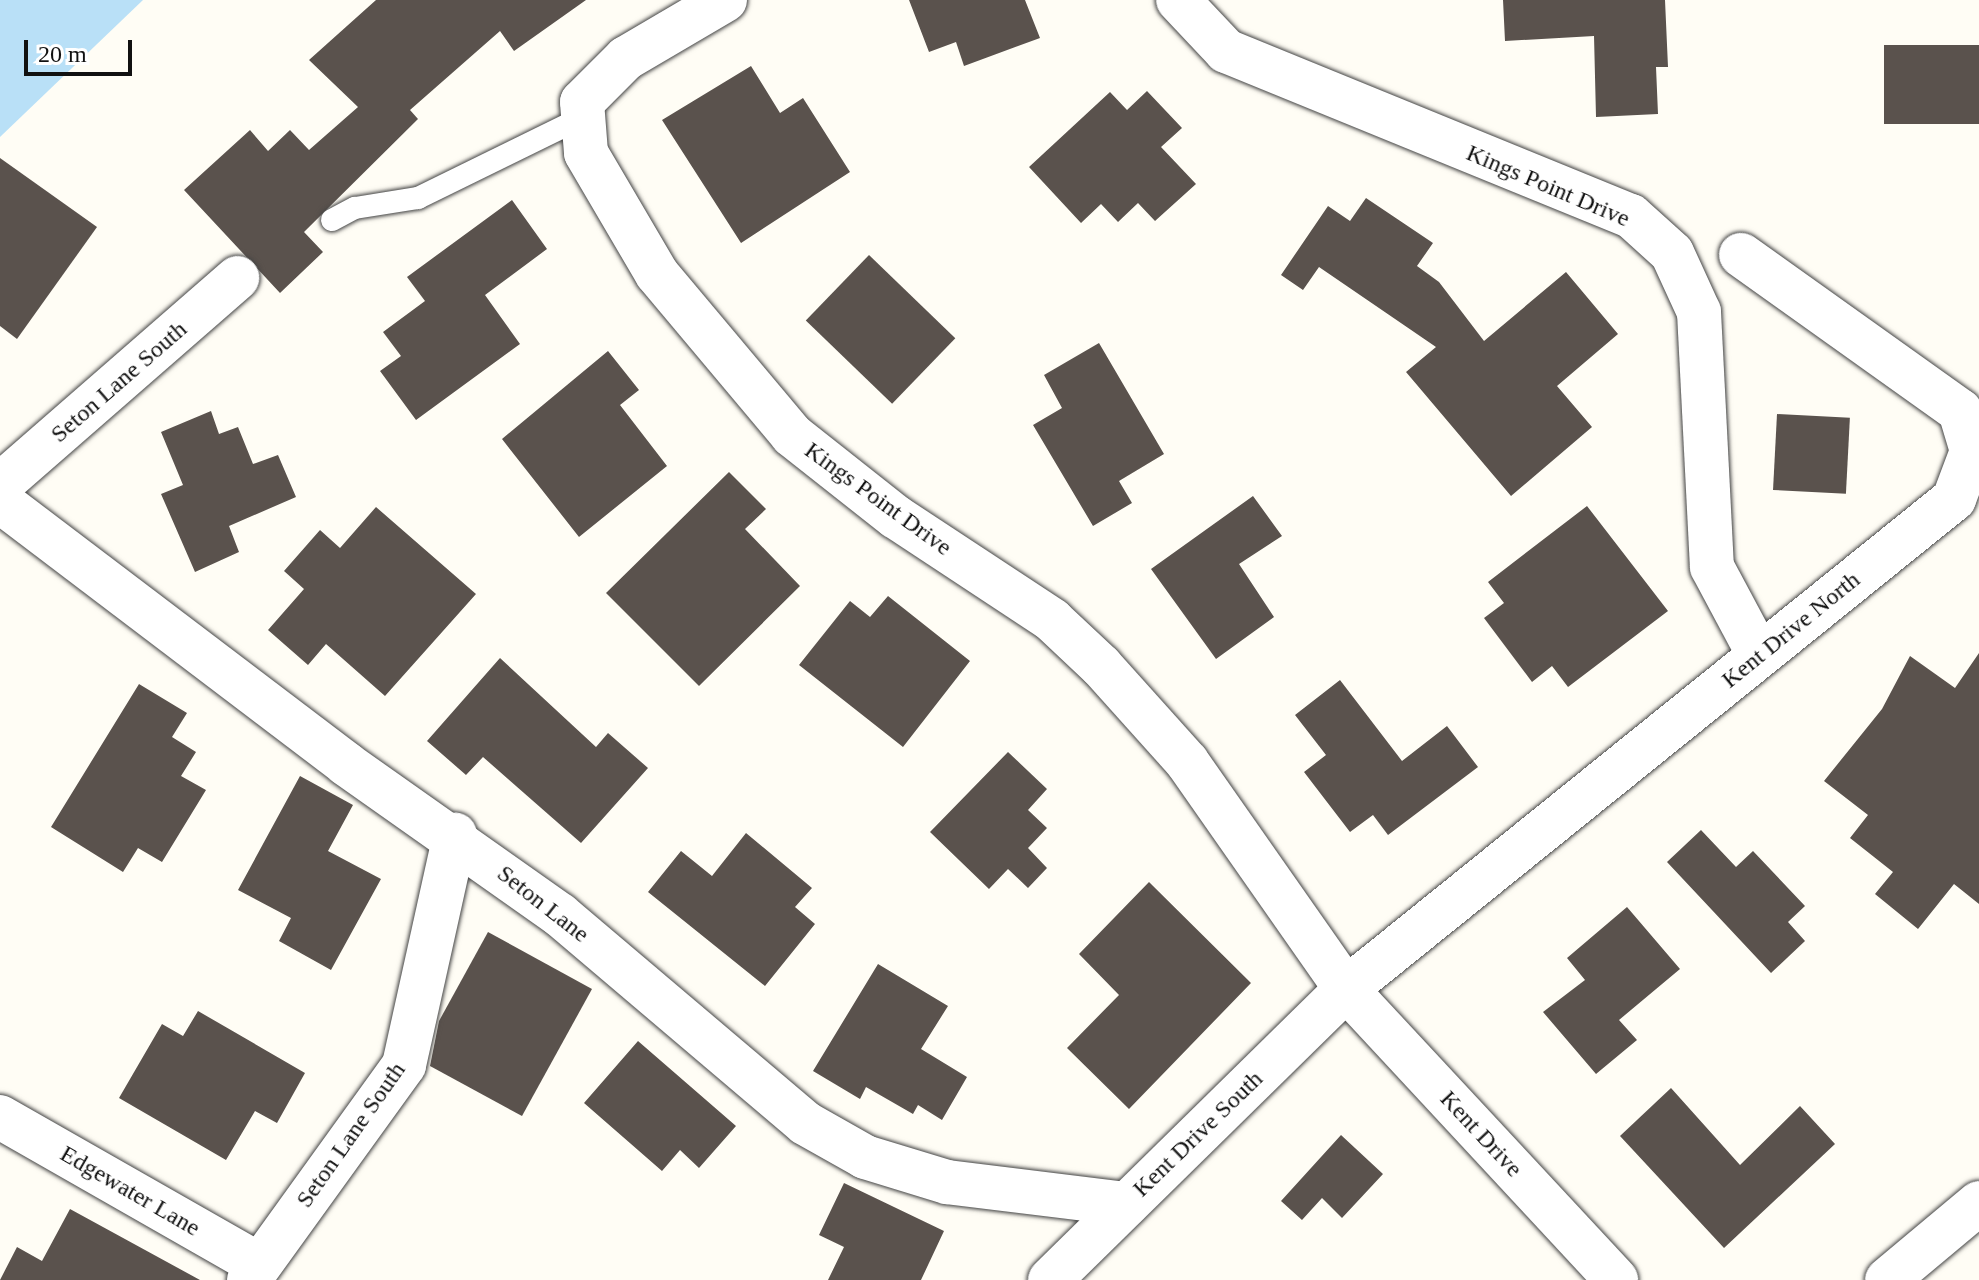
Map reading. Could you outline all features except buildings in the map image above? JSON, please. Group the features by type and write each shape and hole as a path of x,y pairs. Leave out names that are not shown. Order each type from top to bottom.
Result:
{"street":[{"path":"583,117 582,102 626,58 725,0"},
{"name":"Kings Point Drive","path":"1178,0 1226,51 1631,216 1672,253 1699,312 1712,567 1759,655"},
{"name":"Kings Point Drive","path":"583,117 586,153 657,274 750,391 792,435 896,517 1052,620 1101,666 1187,762 1346,989"},
{"name":"Kent Drive North","path":"1346,989 1954,499 1972,451 1960,411 1741,255"},
{"name":"Seton Lane South","path":"0,485 237,278"},
{"name":"Seton Lane","path":"0,501 346,764 455,835 805,1123 865,1157 947,1182 1127,1204"},
{"name":"Seton Lane South","path":"254,1272 404,1065 455,835"},
{"name":"Kent Drive South","path":"1050,1280 1346,989"},
{"name":"Kent Drive","path":"1346,989 1616,1280"},
{"name":"Edgewater Lane","path":"0,1117 254,1272"},
{"path":"1887,1280 1979,1203"}],"lane":[{"path":"332,220 355,208 418,198 583,117"}],"water":[{"path":"0,0 143,0 0,137"}]}
